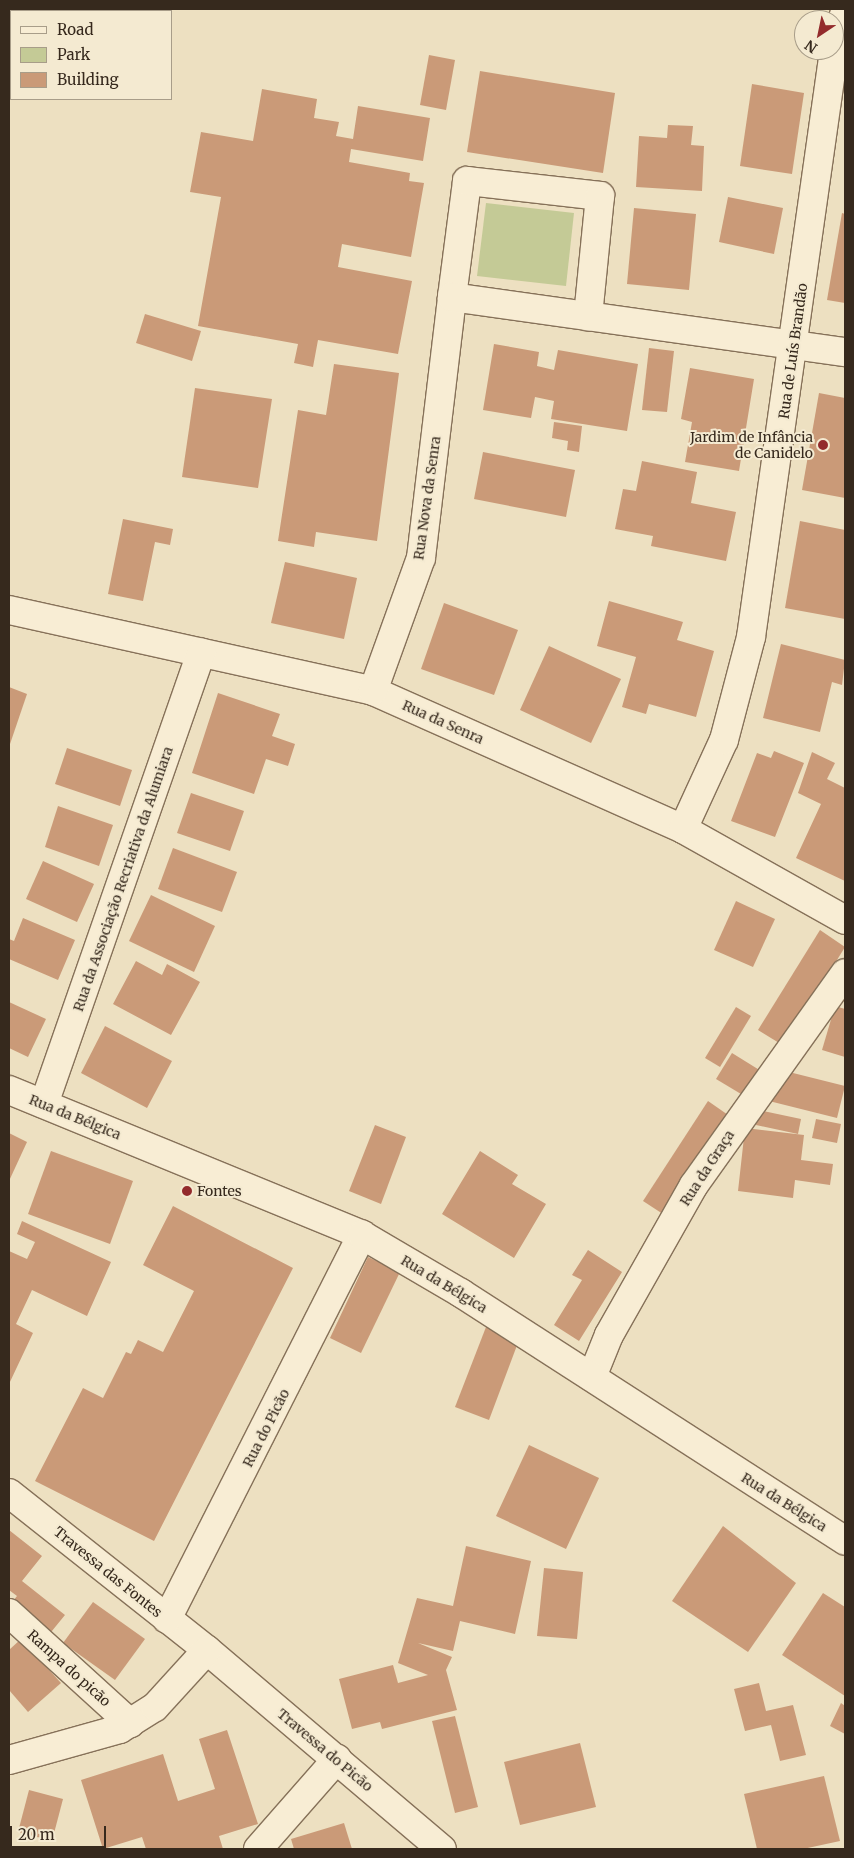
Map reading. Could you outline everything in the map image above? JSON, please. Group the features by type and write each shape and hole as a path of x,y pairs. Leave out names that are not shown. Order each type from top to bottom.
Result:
{"street":[{"name":"Rua de Luís Brandão","path":"683,829 724,740 751,637 836,37 845,12"},
{"name":"Rua Nova da Senra","path":"373,691 421,558 467,181 600,196 588,316"},
{"path":"452,297 845,352"},
{"name":"Rua da Senra","path":"9,610 373,691 683,829 845,920"},
{"name":"Rua da Associação Recriativa da Alumiara","path":"44,1104 201,653"},
{"name":"Rua da Graça","path":"592,1377 609,1335 694,1185 845,973"},
{"name":"Rua da Bélgica","path":"9,1090 362,1235 592,1377 845,1540"},
{"name":"Rua do Picão","path":"167,1619 362,1235"},
{"name":"Travessa das Fontes","path":"9,1493 207,1650"},
{"name":"Rampa do picão","path":"9,1612 130,1723"},
{"path":"9,1760 130,1723 155,1707 207,1650"},
{"name":"Travessa do Picão","path":"207,1650 442,1849"},
{"path":"258,1849 337,1759"}],"green space":[{"path":"486,203 574,213 566,286 477,276"}],"building":[{"path":"429,55 455,60 446,110 420,105"},
{"path":"480,71 615,93 603,173 467,152"},
{"path":"752,84 804,93 792,174 740,166"},
{"path":"262,89 317,99 314,118 339,122 336,136 353,139 358,106 430,118 423,161 351,149 349,162 410,173 409,181 424,183 411,257 342,244 338,267 412,281 398,354 318,340 313,367 294,363 298,344 198,326 221,197 190,192 201,132 253,141"},
{"path":"668,125 693,126 691,145 704,146 702,191 636,187 639,136 667,138"},
{"path":"728,197 783,208 774,254 719,242"},
{"path":"634,208 696,214 689,290 627,284"},
{"path":"842,213 845,214 845,303 827,300"},
{"path":"145,314 201,331 192,361 136,343"},
{"path":"494,344 539,352 537,366 554,370 558,350 638,364 627,431 551,419 554,401 535,397 531,418 483,410"},
{"path":"649,348 674,351 667,412 642,410"},
{"path":"334,364 399,373 377,541 316,532 314,547 278,541 298,410 326,415"},
{"path":"690,368 754,379 739,471 685,462 692,422 681,419"},
{"path":"195,388 272,399 258,488 182,477"},
{"name":"Jardim de Infância de Canidelo","path":"819,393 845,398 845,498 802,490"},
{"path":"554,422 582,426 579,452 567,450 568,441 552,438"},
{"path":"483,452 575,470 566,517 474,499"},
{"path":"642,461 697,472 691,503 736,512 726,561 651,546 653,536 615,529 623,489 636,491"},
{"path":"123,519 173,529 170,545 155,542 143,601 108,594"},
{"path":"800,521 845,530 845,619 785,608"},
{"path":"285,562 357,578 344,639 271,623"},
{"path":"609,601 683,622 677,640 714,651 696,717 649,704 646,714 622,707 636,657 597,646"},
{"path":"444,603 518,630 494,695 421,669"},
{"path":"781,644 845,660 842,685 832,682 820,732 763,718"},
{"path":"549,646 621,679 591,743 520,710"},
{"path":"9,687 27,694 9,747"},
{"path":"218,693 280,714 272,736 295,744 288,766 266,759 254,794 192,773"},
{"path":"67,748 132,770 120,806 55,784"},
{"path":"774,751 804,763 775,837 731,821 757,753 771,758"},
{"path":"812,752 835,763 827,779 845,788 845,881 796,858 821,804 798,793"},
{"path":"191,793 244,811 230,851 177,833"},
{"path":"58,806 113,825 99,866 45,847"},
{"path":"173,848 237,872 222,912 158,889"},
{"path":"43,861 94,884 77,922 26,899"},
{"path":"151,895 215,926 194,972 129,941"},
{"path":"736,901 775,919 753,967 714,950"},
{"path":"23,918 75,940 58,980 9,959 9,939 14,941"},
{"path":"820,930 845,947 784,1046 758,1030"},
{"path":"136,961 162,975 167,964 200,982 171,1035 113,1004"},
{"path":"9,1002 46,1019 28,1057 9,1048"},
{"path":"835,1006 845,1009 845,1057 822,1050"},
{"path":"736,1007 751,1016 720,1067 705,1058"},
{"path":"105,1026 172,1061 147,1108 81,1073"},
{"path":"732,1053 761,1071 746,1097 716,1079"},
{"path":"777,1069 845,1086 837,1118 769,1101"},
{"path":"708,1101 731,1117 666,1216 643,1201"},
{"path":"759,1110 801,1119 798,1134 756,1125"},
{"path":"816,1119 841,1124 837,1143 812,1138"},
{"path":"375,1125 406,1137 381,1204 349,1191"},
{"path":"745,1128 804,1135 801,1160 833,1164 830,1185 795,1180 793,1198 738,1191"},
{"path":"9,1133 27,1142 9,1181"},
{"path":"51,1151 133,1181 110,1244 28,1214"},
{"path":"480,1151 518,1175 512,1184 546,1204 514,1258 442,1214"},
{"path":"173,1206 293,1268 154,1541 35,1481 83,1388 103,1398 126,1352 131,1354 138,1340 163,1352 194,1291 143,1265"},
{"path":"22,1221 111,1262 87,1316 32,1290 16,1324 33,1333 9,1384 9,1251 27,1259 35,1242 17,1234"},
{"path":"588,1250 622,1272 579,1341 554,1325 582,1280 572,1275"},
{"path":"368,1257 400,1272 361,1353 330,1338"},
{"path":"486,1327 519,1340 489,1420 455,1407"},
{"path":"529,1445 599,1478 566,1549 496,1516"},
{"path":"723,1526 796,1583 748,1652 672,1601"},
{"path":"9,1530 42,1556 22,1581 65,1615 47,1637 9,1606 17,1596 9,1590"},
{"path":"466,1546 531,1561 515,1634 460,1621 453,1651 418,1643 452,1657 446,1670 457,1710 382,1729 380,1722 352,1729 339,1679 393,1665 398,1683 428,1675 398,1663 417,1598 453,1606"},
{"path":"544,1568 583,1572 577,1639 537,1636"},
{"path":"823,1593 845,1607 845,1696 782,1655"},
{"path":"93,1602 145,1639 115,1680 63,1643"},
{"path":"21,1639 61,1683 28,1712 9,1690 9,1650"},
{"path":"759,1683 766,1711 793,1705 806,1755 780,1761 771,1725 745,1731 734,1689"},
{"path":"841,1703 845,1706 845,1734 830,1726"},
{"path":"455,1716 478,1807 455,1813 432,1721"},
{"path":"227,1730 258,1824 219,1836 223,1849 146,1849 142,1837 103,1849 81,1780 163,1754 178,1801 215,1789 199,1739"},
{"path":"580,1743 596,1807 520,1825 504,1762"},
{"path":"824,1776 840,1841 803,1849 757,1849 744,1794"},
{"path":"29,1790 63,1799 52,1841 18,1832"},
{"path":"344,1823 352,1849 294,1849 291,1839"}],"place":[{"name":"Jardim de Infância de Canidelo","path":"823,445"},
{"name":"Fontes","path":"187,1191"}]}
